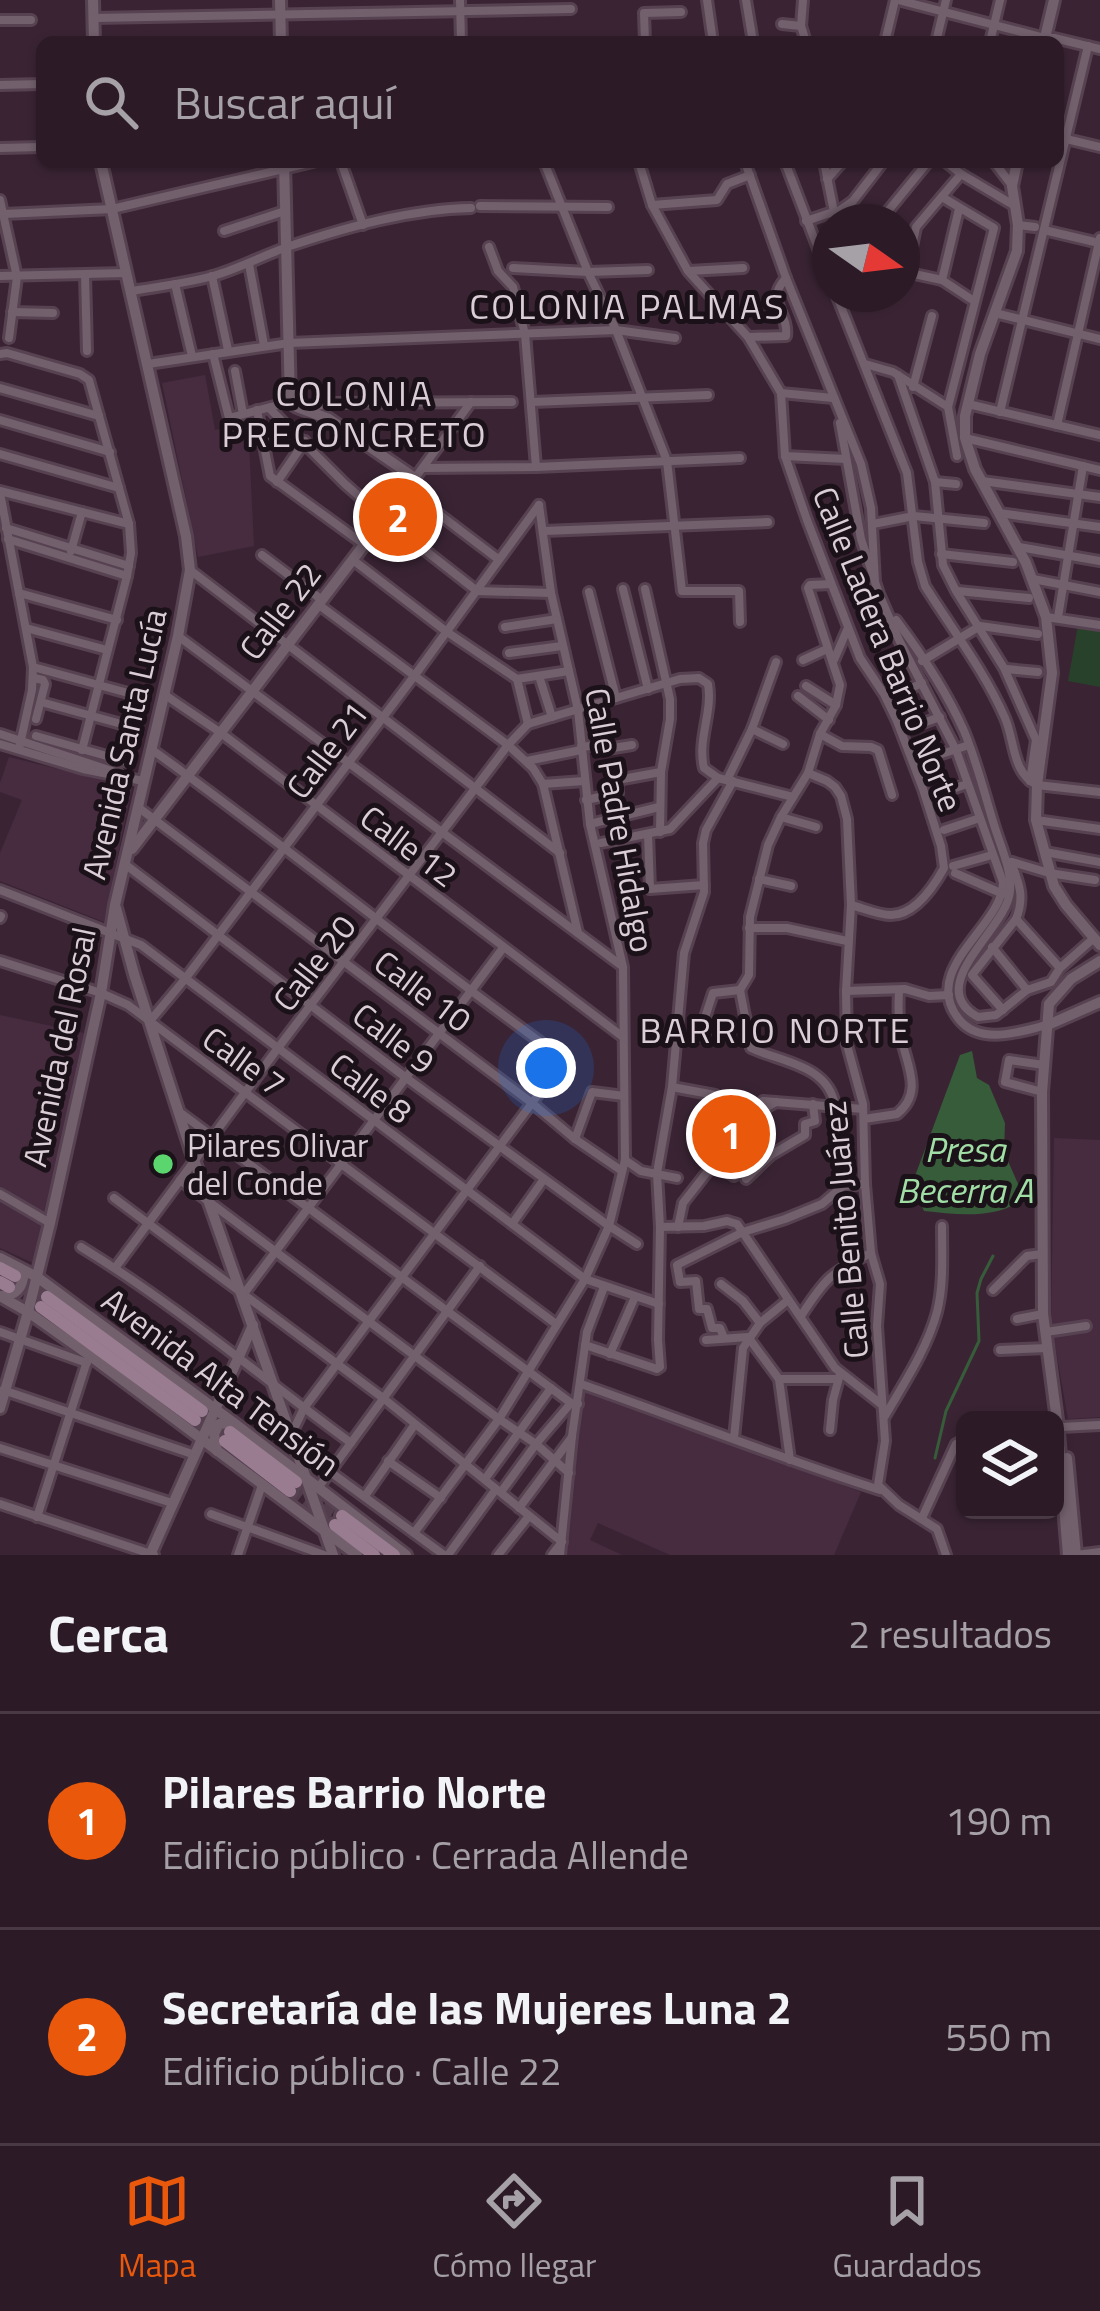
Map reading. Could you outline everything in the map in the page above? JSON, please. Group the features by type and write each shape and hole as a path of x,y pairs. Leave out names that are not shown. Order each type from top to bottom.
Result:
{"main road":[{"name":"Avenida Alta Tensión","path":"0,1268 7,1284"},
{"name":"Avenida Alta Tensión","path":"39,1306 204,1414"},
{"name":"Avenida Alta Tensión","path":"226,1437 298,1484"},
{"name":"Avenida Alta Tensión","path":"333,1524 374,1555"},
{"name":"Avenida Alta Tensión","path":"333,1524 394,1555"}],"street":[{"path":"93,0 94,36"},
{"path":"280,0 281,36"},
{"path":"707,0 712,36"},
{"path":"746,0 752,36"},
{"path":"803,0 804,36"},
{"path":"887,36 897,0 1031,36"},
{"path":"938,36 946,0"},
{"path":"991,36 1000,0"},
{"path":"1046,36 1054,0"},
{"path":"94,19 281,16 460,5 571,9"},
{"path":"460,5 461,36"},
{"path":"645,36 644,14 681,12"},
{"path":"0,20 31,20"},
{"path":"782,24 801,26"},
{"path":"1064,40 1100,49"},
{"path":"1064,131 1088,46"},
{"path":"0,85 36,84"},
{"path":"1064,138 1100,147"},
{"path":"0,148 36,147"},
{"name":"Avenida Santa Lucía","path":"102,168 190,570 115,905 194,1160 274,1384 298,1484"},
{"path":"245,168 247,177"},
{"path":"4,214 112,209 275,168"},
{"path":"284,168 290,402"},
{"path":"343,168 362,225"},
{"path":"546,168 667,461 682,591 737,591 740,622"},
{"name":"Calle Ladera Barrio Norte","path":"641,168 652,205 688,271 748,337 781,393 785,456 848,629 862,664 897,722 941,846 944,868 926,894 903,912 894,915 850,904"},
{"path":"747,168 861,464 873,524 875,582"},
{"path":"787,168 812,233"},
{"path":"825,168 831,204"},
{"path":"826,181 837,168"},
{"path":"849,204 879,168"},
{"path":"894,204 923,168"},
{"path":"954,168 1016,207"},
{"path":"998,168 1012,186"},
{"path":"1016,168 1012,186 1018,225 1015,263 994,313 964,416 965,438 980,480 1052,617"},
{"path":"1000,412 1055,168"},
{"path":"920,222 961,174"},
{"path":"652,205 717,200 727,184 750,175"},
{"path":"942,197 994,228 948,407 957,456"},
{"path":"0,200 17,277 9,338"},
{"path":"131,291 212,276 287,247 434,210 608,206"},
{"path":"942,280 958,209"},
{"path":"224,231 285,211"},
{"path":"806,220 812,219"},
{"path":"1018,225 1100,241 1057,424"},
{"path":"489,247 499,271 513,287 524,334 536,467"},
{"path":"249,264 264,345"},
{"path":"513,268 648,270"},
{"path":"688,271 743,268"},
{"path":"0,276 127,273"},
{"path":"85,275 88,351"},
{"path":"920,275 942,280 974,302"},
{"path":"212,276 228,350"},
{"path":"748,337 786,336 787,326 776,302 786,278"},
{"path":"175,284 192,356"},
{"path":"11,312 53,313"},
{"path":"843,312 907,473 921,575 1004,717 1020,770 1033,783 1100,793"},
{"path":"994,313 1100,339"},
{"path":"914,387 932,316"},
{"path":"148,364 289,343 616,329 675,338"},
{"path":"0,354 80,374 91,383 129,524 128,571 82,749"},
{"path":"213,354 227,416 290,402 419,473 740,458"},
{"path":"865,364 885,368 948,407"},
{"path":"235,371 243,414"},
{"path":"898,376 935,482 947,574 1004,668 1036,740 1036,820 1049,873 1059,896 1097,941 1060,968 1051,982 1049,1004 1042,1092 1042,1314 1057,1411"},
{"path":"0,388 99,416"},
{"path":"781,393 835,401"},
{"path":"532,402 708,395"},
{"name":"Calle 22","path":"128,859 472,401"},
{"path":"835,401 861,539 875,582 956,750 1003,882 1003,894 959,957 949,994 954,1029"},
{"path":"308,410 328,403 512,403"},
{"path":"968,404 1100,435"},
{"path":"269,407 345,484 478,591 551,593"},
{"path":"257,410 268,472 364,545"},
{"path":"0,420 110,452"},
{"path":"965,438 1100,470"},
{"path":"278,482 304,440"},
{"path":"0,454 119,488"},
{"path":"785,456 846,459"},
{"path":"1033,783 1052,673 1052,617 1069,556 1082,466"},
{"path":"980,480 1100,497"},
{"path":"935,482 956,484"},
{"path":"407,490 498,559"},
{"path":"20,745 33,672 0,492 129,524"},
{"name":"Calle 21","path":"150,1021 539,505"},
{"name":"Calle Padre Hidalgo","path":"414,1533 499,1419 585,1279 608,1226 623,1166 623,967 590,824 578,710 551,593 539,505"},
{"path":"70,554 82,512"},
{"path":"998,513 1100,527"},
{"path":"873,524 914,516 984,524"},
{"path":"544,531 769,522"},
{"path":"6,533 128,571"},
{"path":"1017,547 1100,561"},
{"path":"941,554 1013,562"},
{"path":"262,555 526,761 542,784 578,933"},
{"path":"353,560 517,679 529,724 666,682 703,680 710,695 701,760 704,768 726,780 793,797"},
{"path":"190,570 560,854"},
{"path":"1033,579 1100,592"},
{"path":"831,584 808,588 841,689 808,773 769,845 749,928 749,975 740,990 751,1048 808,1070 830,1088 835,1106"},
{"path":"623,589 648,688"},
{"path":"645,589 670,710 661,772 660,832"},
{"path":"956,591 1029,598"},
{"path":"589,592 616,698"},
{"path":"19,593 117,620"},
{"path":"888,610 954,712 1021,889 1016,919 973,972 1003,1010"},
{"path":"1052,617 1100,625"},
{"path":"506,627 556,619"},
{"path":"922,661 980,626 1038,634"},
{"path":"26,628 107,650"},
{"path":"833,665 848,629"},
{"path":"178,636 623,967"},
{"path":"509,653 562,646"},
{"path":"803,660 827,649"},
{"path":"585,1345 657,1369 660,1365 657,1173 672,1087 684,953 703,902 706,830 776,662"},
{"path":"1004,668 1038,672"},
{"path":"517,679 569,671"},
{"path":"33,672 142,700 126,763 36,736"},
{"path":"33,672 45,682 36,719"},
{"path":"539,676 552,717"},
{"path":"897,695 922,683"},
{"path":"806,686 836,705"},
{"name":"Calle 12","path":"165,694 623,1037"},
{"path":"799,696 829,720"},
{"path":"41,702 136,728"},
{"path":"906,729 940,717"},
{"name":"Calle 20","path":"116,1268 475,788 529,724"},
{"path":"752,728 784,744"},
{"path":"0,734 82,769 144,781"},
{"path":"820,734 842,746 878,750 892,794"},
{"path":"0,745 20,745"},
{"path":"526,761 581,748 632,745"},
{"path":"923,760 969,746"},
{"path":"152,749 560,1060 304,1408 290,1436"},
{"path":"586,800 618,793 617,780 661,772"},
{"name":"Calle Benito Juárez","path":"808,773 835,788 844,806 850,904 847,1045 864,1114 865,1184 880,1284 877,1326 885,1448 877,1479 881,1490"},
{"path":"601,844 674,826 726,780"},
{"path":"542,784 584,781"},
{"path":"932,796 967,784"},
{"name":"Calle 10","path":"137,807 575,1139 623,1166 676,1178"},
{"path":"590,824 659,807"},
{"path":"781,817 816,827"},
{"path":"944,830 980,818"},
{"path":"1036,820 1100,829"},
{"path":"647,834 650,888 704,886"},
{"path":"1043,852 1100,862"},
{"path":"1003,894 954,870 993,855 1049,873 1095,880"},
{"name":"Calle 9","path":"128,859 218,935 405,1077 637,1244"},
{"path":"1008,861 1010,897 964,970 958,992 962,1005 988,1018 1028,990 1051,982"},
{"path":"759,879 791,886"},
{"name":"Calle 8","path":"0,890 141,945 585,1279 659,1304"},
{"name":"Avenida del Rosal","path":"0,1408 21,1339 39,1306 37,1277 115,905"},
{"path":"787,928 790,912"},
{"path":"1016,919 1060,968"},
{"path":"749,928 787,928 847,941"},
{"path":"992,947 1028,990"},
{"path":"243,1295 503,948"},
{"name":"Calle 7","path":"0,961 128,1005 556,1324"},
{"path":"1049,1004 1071,979 1100,961"},
{"path":"675,1038 699,1036 712,993 740,990"},
{"path":"846,991 949,994"},
{"path":"763,1101 897,1114 910,1098 912,1080 901,1039 899,991"},
{"path":"951,1006 966,1027 1001,1035 1048,1025 1100,1002"},
{"path":"1042,1092 1006,1084 1011,1059 1044,1066"},
{"path":"672,1087 715,1095 717,1117 715,1162 683,1204 678,1227"},
{"path":"575,1139 595,1091 624,1096"},
{"path":"717,1117 753,1114 776,1102"},
{"path":"746,1179 771,1154 806,1135 806,1124 815,1121 813,1104"},
{"path":"178,1111 574,1404"},
{"path":"715,1162 734,1176"},
{"path":"512,1224 544,1179"},
{"path":"180,1180 568,1472"},
{"path":"724,1339 721,1328 712,1328 707,1309 698,1309 696,1281 680,1282 677,1265 742,1232 814,1208 843,1186 865,1184"},
{"path":"0,1194 50,1223"},
{"path":"114,1198 383,1398 562,1542"},
{"path":"660,1227 737,1224 837,1377 882,1405"},
{"path":"884,1418 938,1310 942,1226"},
{"path":"81,1247 351,1443"},
{"path":"801,1316 833,1273 872,1253"},
{"path":"993,1290 1027,1256 1042,1254"},
{"name":"Avenida Alta Tensión","path":"0,1258 7,1284 39,1306 88,1359 202,1440 226,1437"},
{"path":"212,1514 329,1555 333,1524 315,1492 480,1266"},
{"name":"Avenida Alta Tensión","path":"7,1284 37,1277 204,1414 262,1484 333,1524 357,1555"},
{"path":"721,1284 760,1323"},
{"path":"556,1555 562,1542 574,1404 589,1322 604,1287"},
{"path":"610,1354 634,1297"},
{"path":"734,1438 741,1357 748,1336 788,1300"},
{"path":"1017,1319 1042,1314"},
{"path":"0,1504 152,1554 202,1440 204,1414 254,1325"},
{"path":"1045,1332 1086,1326"},
{"path":"0,1332 88,1359 37,1516"},
{"path":"706,1340 748,1336"},
{"path":"748,1336 779,1379 790,1462"},
{"path":"1000,1350 1047,1348"},
{"path":"779,1379 837,1377"},
{"path":"830,1430 837,1377"},
{"path":"581,1384 790,1462 881,1490 937,1529 946,1555"},
{"path":"485,1479 551,1388"},
{"path":"3,1390 195,1454"},
{"path":"329,1471 446,1555 574,1404"},
{"path":"365,1496 415,1424"},
{"path":"1064,1424 1100,1424"},
{"path":"519,1508 572,1436"},
{"path":"922,1518 956,1444"},
{"path":"0,1448 172,1503"},
{"path":"1064,1460 1072,1488 1072,1555 1100,1552"},
{"path":"388,1461 441,1498"},
{"path":"238,1555 262,1484"},
{"name":"Avenida Alta Tensión","path":"298,1484 406,1555"},
{"path":"498,1555 529,1516"}],"shaded area":[{"path":"205,375 215,430 248,424 254,546 198,557 162,383"},
{"path":"1078,625 1100,629 1100,687 1068,681"},
{"path":"9,757 132,787 104,922 0,881 0,853 22,800 0,792"},
{"path":"0,1015 84,1033 33,1263 0,1248"},
{"path":"1054,1138 1100,1140 1100,1417 1068,1419 1051,1322"},
{"path":"584,1389 861,1492 834,1555 670,1555 598,1523 590,1540 622,1555 565,1555"}],"water":[{"name":"Presa Becerra A","path":"972,1051 977,1078 989,1085 1005,1123 1004,1152 1019,1186 1015,1204 983,1214 924,1211 914,1190 915,1176 960,1055"}],"waterway":[{"path":"935,1458 946,1411 979,1341 977,1293 993,1256"}],"tunnel":[{"path":"296,1482 342,1516"},
{"path":"290,1491 335,1525"}],"place":[{"name":"Secretaría de las Mujeres Luna 2","path":"398,517"},
{"name":"Pilares Barrio Norte","path":"731,1134"},
{"name":"Pilares Olivar del Conde","path":"163,1164"}],"district":[{"name":"COLONIA PALMAS","path":"628,305"},
{"name":"COLONIA PRECONCRETO","path":"355,412"},
{"name":"BARRIO NORTE","path":"776,1029"}]}
